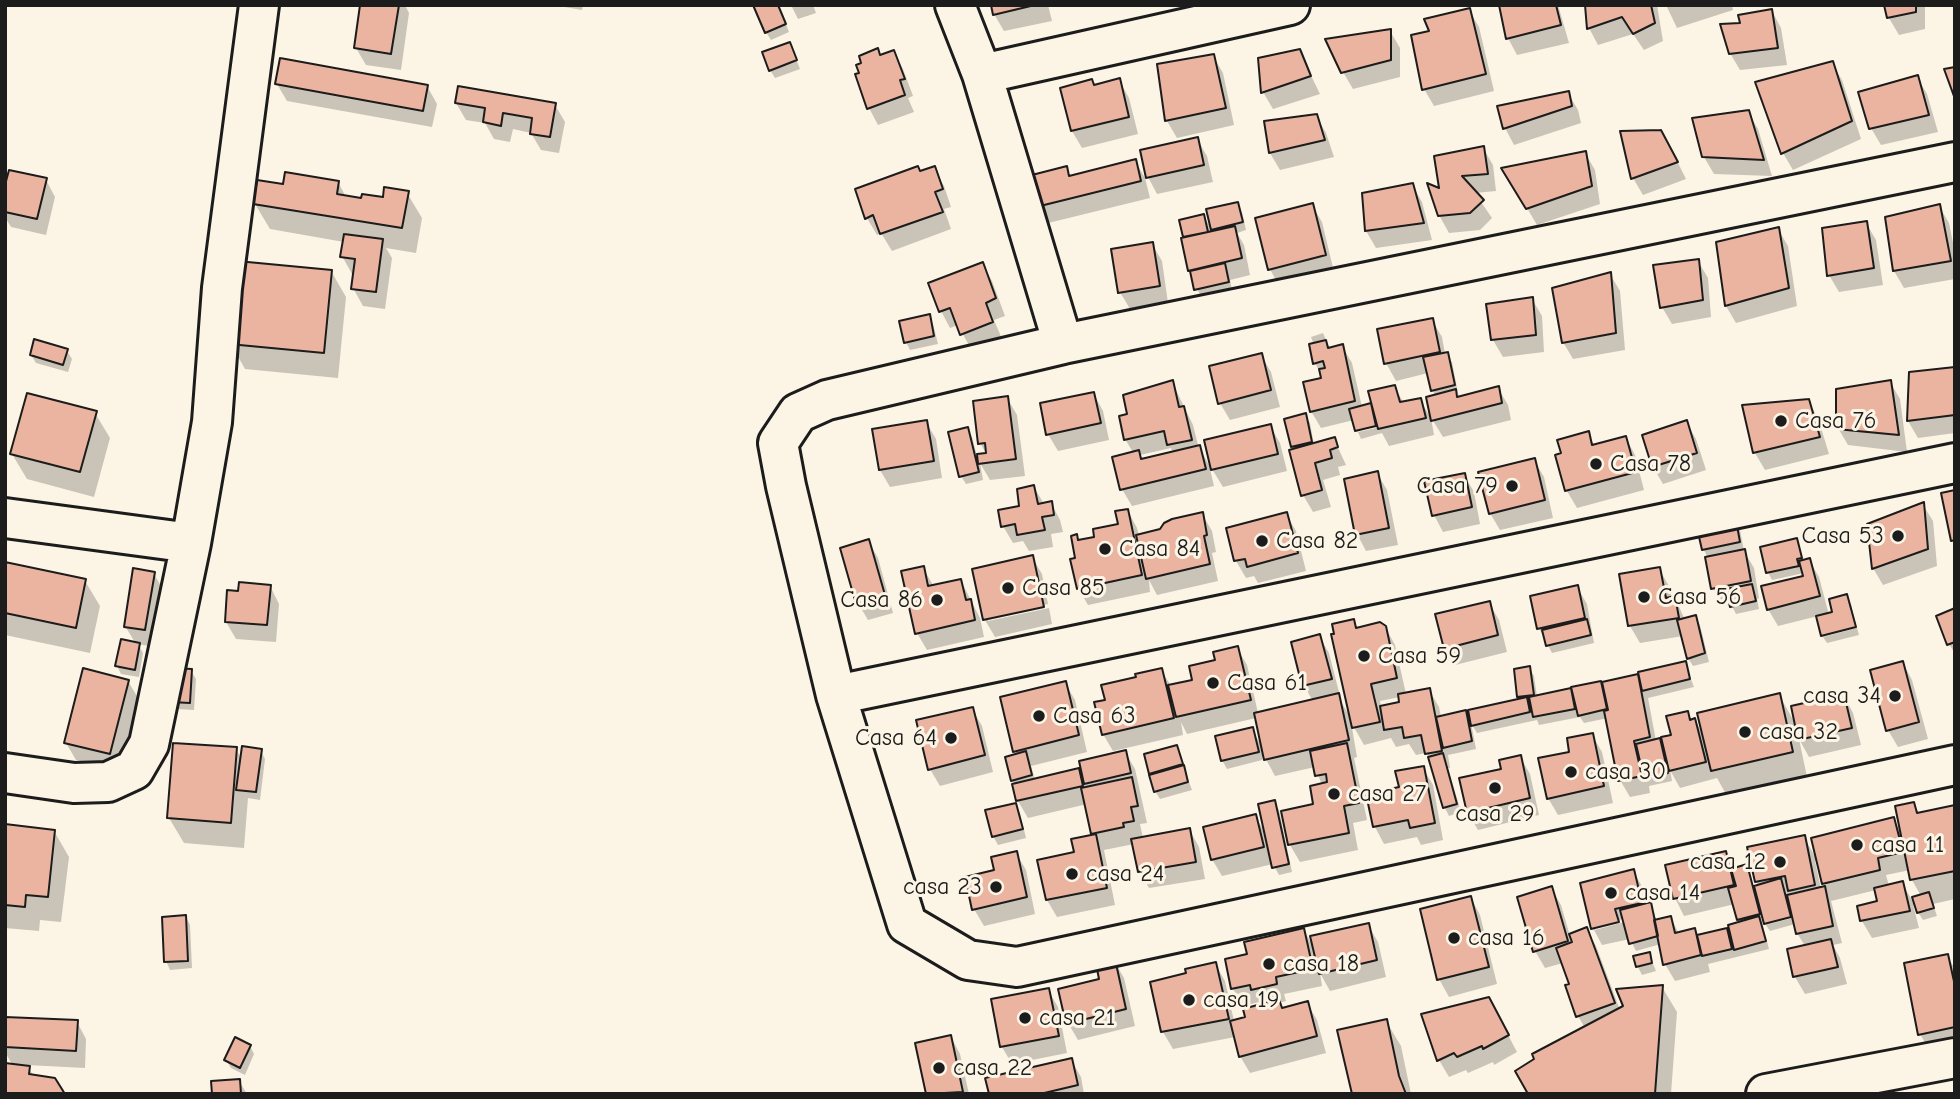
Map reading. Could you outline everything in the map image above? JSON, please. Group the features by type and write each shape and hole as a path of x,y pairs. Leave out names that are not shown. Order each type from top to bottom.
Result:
{"street":[{"path":"5,773 74,783 108,782 134,770 149,744 191,543 212,422 222,288 259,5"},
{"path":"955,5 982,74 1063,344"},
{"path":"982,74 1245,10 1290,5"},
{"path":"1955,162 1063,344 827,400 798,413 778,443 836,695 907,924 968,960 1017,967 1955,765"},
{"path":"836,695 1955,463"},
{"path":"5,518 191,543"},
{"path":"1766,1094 1955,1058"}],"building":[{"path":"360,5 399,5 391,54 354,48"},
{"path":"753,5 778,5 786,24 765,33"},
{"path":"991,5 1035,5 993,15"},
{"path":"1499,5 1556,5 1561,25 1506,39"},
{"path":"1585,5 1651,5 1655,23 1633,34 1622,17 1587,29"},
{"path":"1884,5 1916,5 1916,12 1887,18"},
{"path":"1470,8 1486,74 1422,90 1411,35 1429,31 1424,19"},
{"path":"1772,9 1778,48 1729,54 1720,24 1740,23 1738,15"},
{"path":"1391,29 1391,60 1341,73 1325,39"},
{"path":"790,42 797,60 769,71 762,52"},
{"path":"878,48 880,55 894,50 905,79 900,80 905,95 867,109 855,74 859,73 856,65 861,63 859,56"},
{"path":"1300,49 1311,76 1261,93 1258,58"},
{"path":"1214,54 1226,108 1165,121 1157,64"},
{"path":"280,58 428,85 423,111 275,84"},
{"path":"1833,61 1852,121 1781,154 1755,82"},
{"path":"1955,67 1955,99 1944,69"},
{"path":"1918,75 1929,115 1869,129 1858,92"},
{"path":"1120,78 1129,117 1071,131 1060,88 1092,79 1094,85"},
{"path":"458,86 556,103 550,137 530,134 532,118 503,113 501,126 483,122 485,108 455,103"},
{"path":"1569,91 1572,106 1503,129 1497,106"},
{"path":"1749,110 1764,160 1702,157 1692,118"},
{"path":"1317,114 1325,140 1269,153 1264,121"},
{"path":"1661,130 1678,162 1631,179 1620,131"},
{"path":"1198,137 1204,165 1146,178 1140,150"},
{"path":"1484,146 1488,174 1462,176 1484,200 1470,213 1438,216 1427,183 1439,188 1434,156"},
{"path":"1586,151 1592,186 1526,209 1501,168"},
{"path":"1136,159 1141,181 1028,209 1024,177 1067,166 1069,176"},
{"path":"918,166 920,171 935,166 943,189 935,192 943,212 880,234 873,215 865,219 855,189"},
{"path":"9,170 47,178 37,219 5,212 5,185"},
{"path":"285,172 339,181 337,194 361,198 362,194 383,197 384,187 409,191 402,228 253,204 257,180 283,184"},
{"path":"1413,183 1424,223 1365,231 1362,193"},
{"path":"1238,202 1243,222 1211,230 1206,209"},
{"path":"1313,203 1326,255 1268,270 1255,218"},
{"path":"1940,204 1951,261 1893,271 1885,217"},
{"path":"1204,214 1208,232 1183,237 1179,220"},
{"path":"1867,221 1874,268 1827,276 1822,228"},
{"path":"1235,226 1242,258 1188,271 1181,238"},
{"path":"1779,227 1789,288 1725,306 1716,242"},
{"path":"344,234 383,239 376,292 351,289 355,259 340,257"},
{"path":"1153,242 1160,286 1118,293 1111,249"},
{"path":"1699,259 1703,300 1660,308 1653,265"},
{"path":"237,261 332,270 324,353 229,344"},
{"path":"983,262 996,298 986,303 993,322 960,335 950,308 939,312 928,283"},
{"path":"1225,263 1229,282 1194,290 1190,271"},
{"path":"1611,272 1616,333 1562,343 1552,288"},
{"path":"1533,297 1536,335 1491,340 1486,304"},
{"path":"930,314 934,336 904,343 899,321"},
{"path":"1433,318 1440,352 1384,364 1377,329"},
{"path":"34,339 68,349 63,365 30,355"},
{"path":"1326,340 1328,348 1343,344 1355,401 1310,412 1303,382 1321,378 1319,369 1325,368 1323,361 1313,364 1309,344"},
{"path":"1448,352 1455,385 1431,391 1423,357"},
{"path":"1262,353 1271,390 1218,404 1209,366"},
{"path":"1955,367 1955,415 1907,421 1909,372"},
{"path":"1173,380 1179,407 1184,406 1192,440 1167,445 1164,431 1124,440 1119,416 1127,414 1123,395"},
{"path":"1891,380 1899,435 1836,429 1836,389"},
{"path":"1395,385 1400,402 1421,398 1426,418 1378,429 1368,391"},
{"path":"1499,386 1502,403 1431,421 1426,397 1456,389 1457,397"},
{"path":"1094,392 1101,423 1046,435 1040,403"},
{"path":"27,393 97,411 80,472 10,454"},
{"path":"1008,396 1016,459 978,464 977,454 986,453 985,443 978,444 973,401"},
{"name":"Casa 76","path":"1809,399 1820,437 1753,453 1742,405"},
{"path":"1371,403 1376,426 1355,431 1349,409"},
{"path":"1306,413 1312,442 1291,447 1284,419"},
{"path":"927,420 934,461 879,470 872,429"},
{"path":"1687,420 1697,453 1652,467 1642,435"},
{"path":"1271,424 1278,454 1211,470 1204,440"},
{"path":"968,427 979,472 959,477 948,432"},
{"name":"Casa 78","path":"1589,431 1592,445 1626,436 1636,472 1565,491 1555,455 1561,453 1557,440"},
{"path":"1335,437 1338,447 1330,450 1332,458 1315,463 1322,490 1301,496 1289,450"},
{"path":"1200,445 1206,469 1120,490 1112,457 1139,450 1141,459"},
{"name":"Casa 79","path":"1535,458 1545,500 1489,514 1478,472"},
{"path":"1378,471 1389,528 1355,535 1344,479"},
{"path":"1465,473 1472,507 1432,516 1424,481"},
{"path":"1034,485 1038,504 1052,501 1054,515 1042,517 1045,530 1017,535 1015,524 1001,527 998,510 1019,506 1017,489"},
{"path":"1955,490 1955,540 1951,541 1941,493"},
{"name":"Casa 53","path":"1924,502 1928,549 1872,569 1867,524"},
{"name":"Casa 84","path":"1128,509 1142,575 1077,589 1070,559 1075,558 1071,536 1077,534 1078,540 1094,537 1093,529 1118,524 1115,511"},
{"path":"1203,512 1207,535 1204,536 1210,564 1146,579 1136,535 1160,529 1172,519"},
{"name":"Casa 82","path":"1287,512 1298,553 1247,567 1245,559 1234,561 1226,528"},
{"path":"1736,520 1740,542 1702,550 1697,528"},
{"path":"1797,538 1802,558 1797,559 1799,566 1766,573 1760,547"},
{"path":"869,539 885,595 856,604 840,548"},
{"path":"1745,549 1751,581 1711,589 1705,557"},
{"name":"Casa 85","path":"1033,555 1044,607 983,620 972,569"},
{"path":"1810,558 1820,596 1767,610 1761,586 1803,576 1799,561"},
{"path":"5,562 86,579 76,628 5,613"},
{"name":"Casa 86","path":"924,566 928,586 961,579 966,600 971,599 975,620 915,634 901,571"},
{"name":"Casa 56","path":"1660,567 1666,598 1675,596 1679,618 1628,626 1619,574"},
{"path":"133,568 155,572 145,630 124,627"},
{"path":"239,582 271,585 267,625 225,622 227,590 238,591"},
{"path":"1752,584 1756,601 1730,607 1726,589"},
{"path":"1578,585 1585,618 1537,629 1530,596"},
{"path":"1847,594 1856,627 1821,636 1816,616 1832,612 1829,599"},
{"path":"1490,601 1498,635 1444,649 1435,614"},
{"path":"1955,608 1955,642 1947,645 1936,616"},
{"path":"1696,615 1705,653 1687,659 1677,620"},
{"name":"Casa 59","path":"1354,619 1356,628 1380,622 1386,626 1397,678 1371,684 1380,722 1352,728 1331,634 1334,634 1332,624"},
{"path":"1587,619 1591,635 1546,646 1542,630"},
{"path":"1320,634 1332,679 1302,686 1291,642"},
{"path":"121,639 140,643 135,670 115,666"},
{"name":"Casa 61","path":"1238,646 1251,700 1176,717 1168,685 1192,680 1189,666 1215,660 1213,652"},
{"path":"1686,661 1690,679 1642,691 1638,672"},
{"name":"casa 34","path":"1903,661 1919,722 1886,731 1870,670"},
{"path":"1530,666 1534,695 1517,697 1514,669"},
{"path":"83,668 129,680 110,754 64,743"},
{"path":"173,668 192,669 190,703 171,702"},
{"path":"1162,668 1174,718 1102,735 1094,702 1105,700 1101,685"},
{"path":"1638,674 1650,737 1634,741 1642,776 1618,781 1604,711 1608,710 1602,682"},
{"name":"Casa 63","path":"1066,681 1079,735 1013,752 1000,697"},
{"path":"1601,681 1607,709 1578,716 1571,687"},
{"path":"1430,688 1442,751 1425,754 1421,735 1404,738 1402,727 1384,730 1380,706 1399,702 1398,694"},
{"path":"1571,688 1575,709 1533,717 1529,697"},
{"path":"1339,693 1349,740 1264,760 1254,713"},
{"name":"casa 32","path":"1780,693 1793,752 1711,771 1697,713"},
{"path":"1844,694 1852,728 1798,740 1791,706"},
{"path":"1527,697 1530,712 1471,726 1468,710"},
{"name":"Casa 64","path":"973,707 985,755 928,770 916,720"},
{"path":"1466,710 1472,741 1443,748 1436,717"},
{"path":"1688,711 1690,720 1695,718 1706,762 1669,771 1661,737 1671,735 1666,716"},
{"path":"1253,727 1259,752 1221,761 1215,736"},
{"name":"casa 30","path":"1593,733 1604,786 1547,799 1538,758 1569,752 1567,738"},
{"path":"1660,738 1668,773 1644,779 1636,744"},
{"path":"173,743 237,747 231,823 167,818"},
{"name":"casa 27","path":"1347,743 1359,803 1344,806 1349,833 1288,845 1281,811 1313,804 1310,786 1327,782 1326,774 1315,776 1310,751"},
{"path":"1177,745 1183,764 1149,774 1144,754"},
{"path":"242,746 262,749 256,792 236,790"},
{"path":"1126,750 1131,773 1084,784 1079,761"},
{"path":"1026,751 1032,775 1011,781 1005,757"},
{"path":"1443,753 1457,804 1443,808 1428,757"},
{"name":"casa 29","path":"1521,755 1530,798 1467,813 1459,778 1501,769 1499,760"},
{"path":"1184,765 1188,782 1154,792 1149,775"},
{"path":"1424,766 1435,823 1410,828 1408,820 1373,827 1366,794 1399,787 1395,771"},
{"path":"1079,768 1083,786 1016,801 1012,784"},
{"path":"1132,777 1138,806 1131,807 1134,821 1123,823 1124,827 1091,834 1081,788"},
{"path":"1275,800 1289,864 1272,868 1258,804"},
{"path":"1914,802 1917,813 1955,805 1955,871 1910,880 1895,806"},
{"path":"1016,803 1023,829 992,837 985,810"},
{"path":"1256,814 1264,847 1211,860 1203,827"},
{"name":"casa 11","path":"1894,817 1903,852 1878,858 1880,870 1822,884 1811,838"},
{"path":"5,824 55,830 48,897 26,895 25,907 5,905"},
{"path":"1190,828 1196,862 1138,872 1131,839"},
{"name":"casa 24","path":"1096,834 1107,888 1046,900 1037,860 1074,852 1071,839"},
{"name":"casa 12","path":"1805,835 1815,885 1788,891 1785,876 1755,882 1747,847"},
{"name":"casa 23","path":"1017,851 1027,897 972,910 965,877 994,870 991,857"},
{"path":"1726,851 1734,885 1673,899 1665,865"},
{"path":"1747,864 1760,914 1737,920 1728,888 1736,886 1731,869"},
{"name":"casa 14","path":"1634,869 1642,903 1615,909 1619,922 1591,929 1580,883"},
{"path":"1781,878 1791,917 1764,924 1754,886"},
{"path":"1903,881 1910,911 1860,921 1857,906 1877,901 1874,888"},
{"path":"1552,886 1568,941 1533,952 1517,897"},
{"path":"1825,886 1833,926 1796,934 1787,895"},
{"path":"1929,892 1934,908 1917,913 1912,897"},
{"name":"casa 16","path":"1471,896 1489,967 1437,980 1420,909"},
{"path":"1651,902 1658,936 1629,944 1620,910"},
{"path":"186,915 188,961 164,962 162,917"},
{"path":"1671,916 1675,933 1695,928 1701,955 1663,965 1654,920"},
{"path":"1759,916 1766,941 1734,950 1728,925"},
{"path":"1369,923 1377,960 1319,974 1310,936"},
{"path":"1587,927 1615,1003 1576,1017 1565,985 1569,984 1556,948 1572,942 1569,934"},
{"name":"casa 18","path":"1304,928 1313,969 1276,977 1277,984 1251,990 1250,985 1231,989 1225,959 1247,954 1244,942"},
{"path":"1727,928 1732,949 1702,956 1697,935"},
{"path":"1831,939 1838,967 1793,977 1787,949"},
{"path":"1650,952 1652,963 1636,967 1633,956"},
{"path":"1948,954 1955,986 1955,1027 1918,1035 1904,963"},
{"path":"1115,959 1126,1009 1066,1024 1058,989 1099,979 1096,964"},
{"name":"casa 19","path":"1216,962 1229,1019 1161,1032 1150,982 1186,973 1185,969"},
{"path":"1663,985 1655,1094 1528,1094 1515,1071 1534,1059 1532,1054 1623,1006 1616,989"},
{"name":"casa 21","path":"1049,988 1059,1036 1000,1047 991,999"},
{"path":"1489,997 1509,1035 1483,1049 1482,1046 1457,1057 1454,1053 1437,1061 1421,1014"},
{"path":"1279,999 1282,1008 1308,1001 1317,1036 1239,1057 1230,1021 1245,1017 1243,1009"},
{"path":"5,1017 78,1020 76,1051 5,1047"},
{"path":"1387,1019 1399,1076 1406,1094 1352,1094 1337,1030"},
{"name":"casa 22","path":"951,1035 963,1092 926,1094 915,1043"},
{"path":"235,1037 251,1045 240,1068 224,1060"},
{"path":"1072,1058 1078,1085 1040,1094 989,1094 985,1078"},
{"path":"5,1063 30,1066 29,1074 55,1078 65,1094 5,1094"},
{"path":"240,1079 241,1094 212,1094 211,1081"}],"place":[{"name":"Casa 76","path":"1781,421"},
{"name":"Casa 78","path":"1596,464"},
{"name":"Casa 79","path":"1512,486"},
{"name":"Casa 53","path":"1898,536"},
{"name":"Casa 82","path":"1262,541"},
{"name":"Casa 84","path":"1105,549"},
{"name":"Casa 85","path":"1008,588"},
{"name":"Casa 56","path":"1644,597"},
{"name":"Casa 86","path":"937,600"},
{"name":"Casa 59","path":"1364,656"},
{"name":"Casa 61","path":"1213,683"},
{"name":"casa 34","path":"1895,696"},
{"name":"Casa 63","path":"1039,716"},
{"name":"casa 32","path":"1745,732"},
{"name":"Casa 64","path":"951,738"},
{"name":"casa 30","path":"1571,772"},
{"name":"casa 29","path":"1495,788"},
{"name":"casa 27","path":"1334,794"},
{"name":"casa 11","path":"1857,845"},
{"name":"casa 12","path":"1780,862"},
{"name":"casa 24","path":"1072,874"},
{"name":"casa 23","path":"996,887"},
{"name":"casa 14","path":"1611,893"},
{"name":"casa 16","path":"1454,938"},
{"name":"casa 18","path":"1269,964"},
{"name":"casa 19","path":"1189,1000"},
{"name":"casa 21","path":"1025,1018"},
{"name":"casa 22","path":"939,1068"}]}
